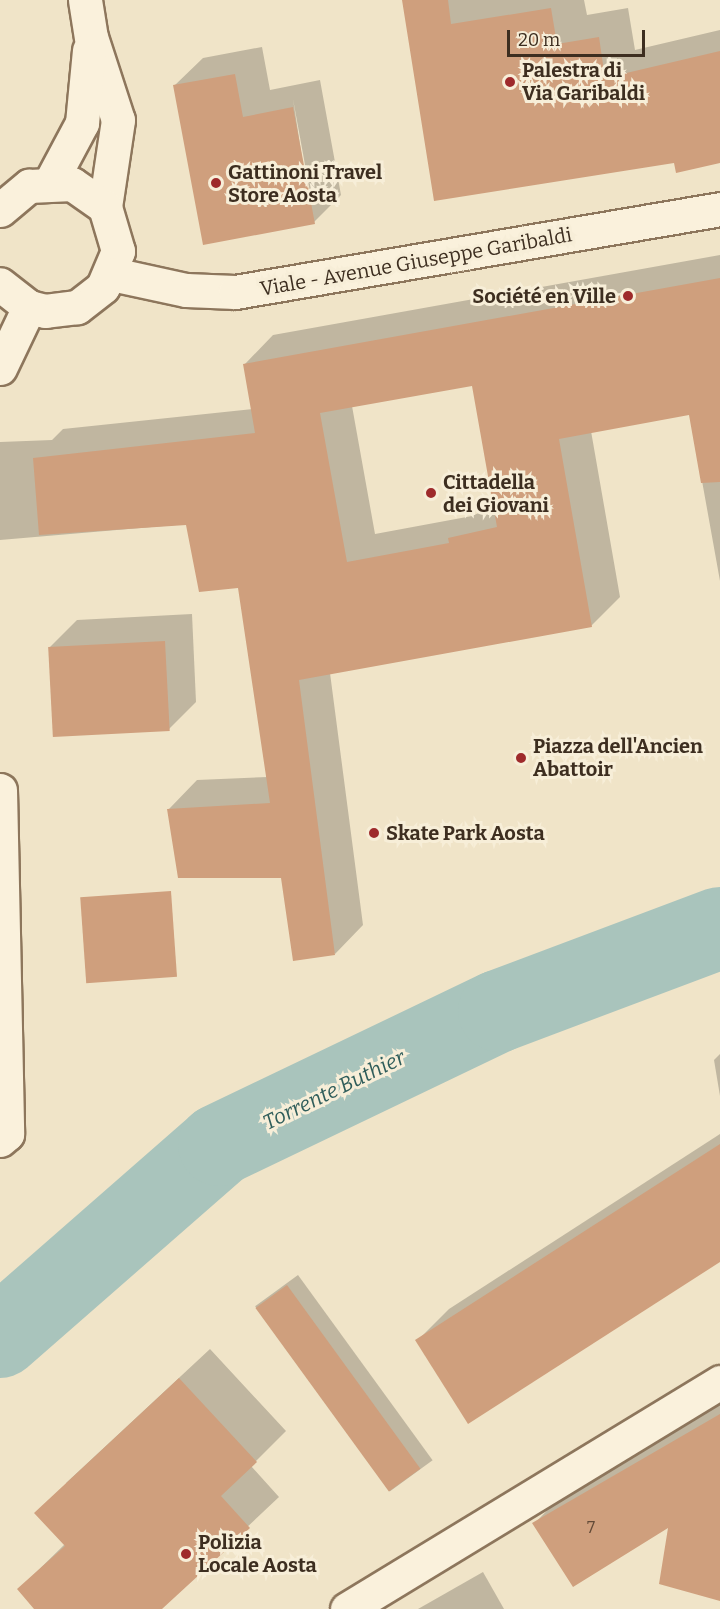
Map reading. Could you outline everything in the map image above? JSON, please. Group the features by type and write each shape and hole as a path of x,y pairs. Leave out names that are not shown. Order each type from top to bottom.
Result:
{"street":[{"path":"0,284 29,307 77,307 112,273 118,251 105,207 118,120 91,36 85,0"},
{"path":"51,181 82,123 91,36"},
{"path":"0,210 29,186 51,181 72,184 105,207"},
{"name":"Viale - Avenue Giuseppe Garibaldi","path":"112,273 186,290 235,292 720,209"},
{"path":"0,368 29,307"},
{"path":"0,790 3,1137"},
{"path":"347,1609 718,1385"}],"building":[{"name":"Palestra di Via Garibaldi","path":"402,0 448,0 451,24 551,8 557,44 599,37 605,78 720,51 720,163 676,173 674,163 434,201"},
{"path":"235,74 243,117 293,107 315,224 203,245 173,85"},
{"path":"720,278 720,482 701,483 689,415 559,439 592,627 299,680 335,955 293,961 281,878 178,878 167,809 270,803 238,588 199,592 186,525 39,535 33,458 255,433 243,364","holes":["472,386 497,527 448,538 449,543 347,562 320,413"]},
{"path":"165,641 170,731 53,737 48,647"},
{"path":"171,891 177,977 86,983 80,897"},
{"path":"720,1144 720,1262 468,1424 415,1340"},
{"path":"287,1285 420,1469 389,1492 255,1308"},
{"path":"179,1378 257,1462 221,1496 250,1528 162,1609 34,1609 17,1589 65,1546 34,1513"},
{"path":"720,1414 720,1601 659,1584 668,1528 573,1587 532,1523"}],"waterway":[{"name":"Torrente Buthier","path":"0,1337 219,1145 499,1011 720,928"}],"place":[{"name":"Palestra di Via Garibaldi","path":"510,82"},
{"name":"Gattinoni Travel Store Aosta","path":"216,183"},
{"name":"Société en Ville","path":"628,296"},
{"name":"Cittadella dei Giovani","path":"431,493"},
{"name":"Piazza dell'Ancien Abattoir","path":"521,758"},
{"name":"Skate Park Aosta","path":"374,833"},
{"name":"Polizia Locale Aosta","path":"186,1554"}]}
